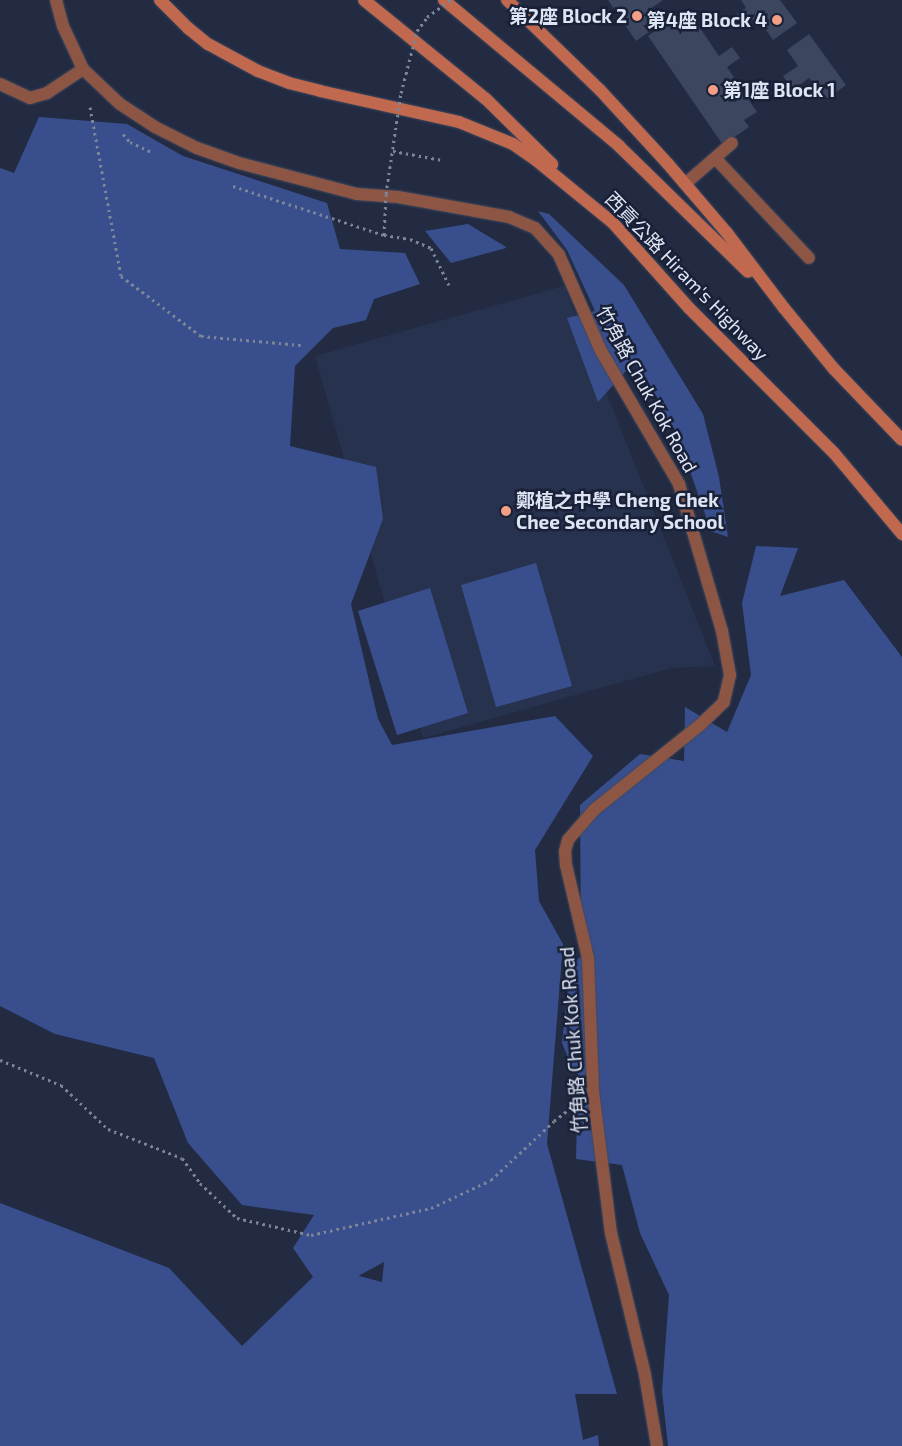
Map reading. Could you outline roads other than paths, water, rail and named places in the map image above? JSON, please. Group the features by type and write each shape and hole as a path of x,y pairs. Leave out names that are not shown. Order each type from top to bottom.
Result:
{"main road":[{"name":"西貢公路 Hiram's Highway","path":"160,0 188,28 208,44 258,71 320,92 459,122 513,144 536,160 613,223 689,308 834,453 902,534"},
{"path":"364,0 486,99 613,223"},
{"path":"444,0 620,146 654,177 784,308"},
{"path":"507,0 600,90 685,184 727,233 784,308 834,368 902,440"}],"street":[{"name":"竹角路 Chuk Kok Road","path":"56,0 63,26 83,69 120,104 155,127 197,148 239,163 357,194 398,197 509,217 535,228 558,255 600,350 679,484 722,632 730,675 724,702 700,725 594,810 568,840 565,851 566,865 588,958 593,1091 611,1233 645,1375 657,1446"},
{"path":"0,84 30,98 47,93 83,69"},
{"path":"685,184 732,143"},
{"path":"715,158 809,258"}],"place":[{"name":"第2座 Block 2","path":"637,16"},
{"name":"第4座 Block 4","path":"777,20"},
{"name":"第1座 Block 1","path":"713,90"},
{"name":"鄭植之中學 Cheng Chek Chee Secondary School","path":"506,511"}]}
